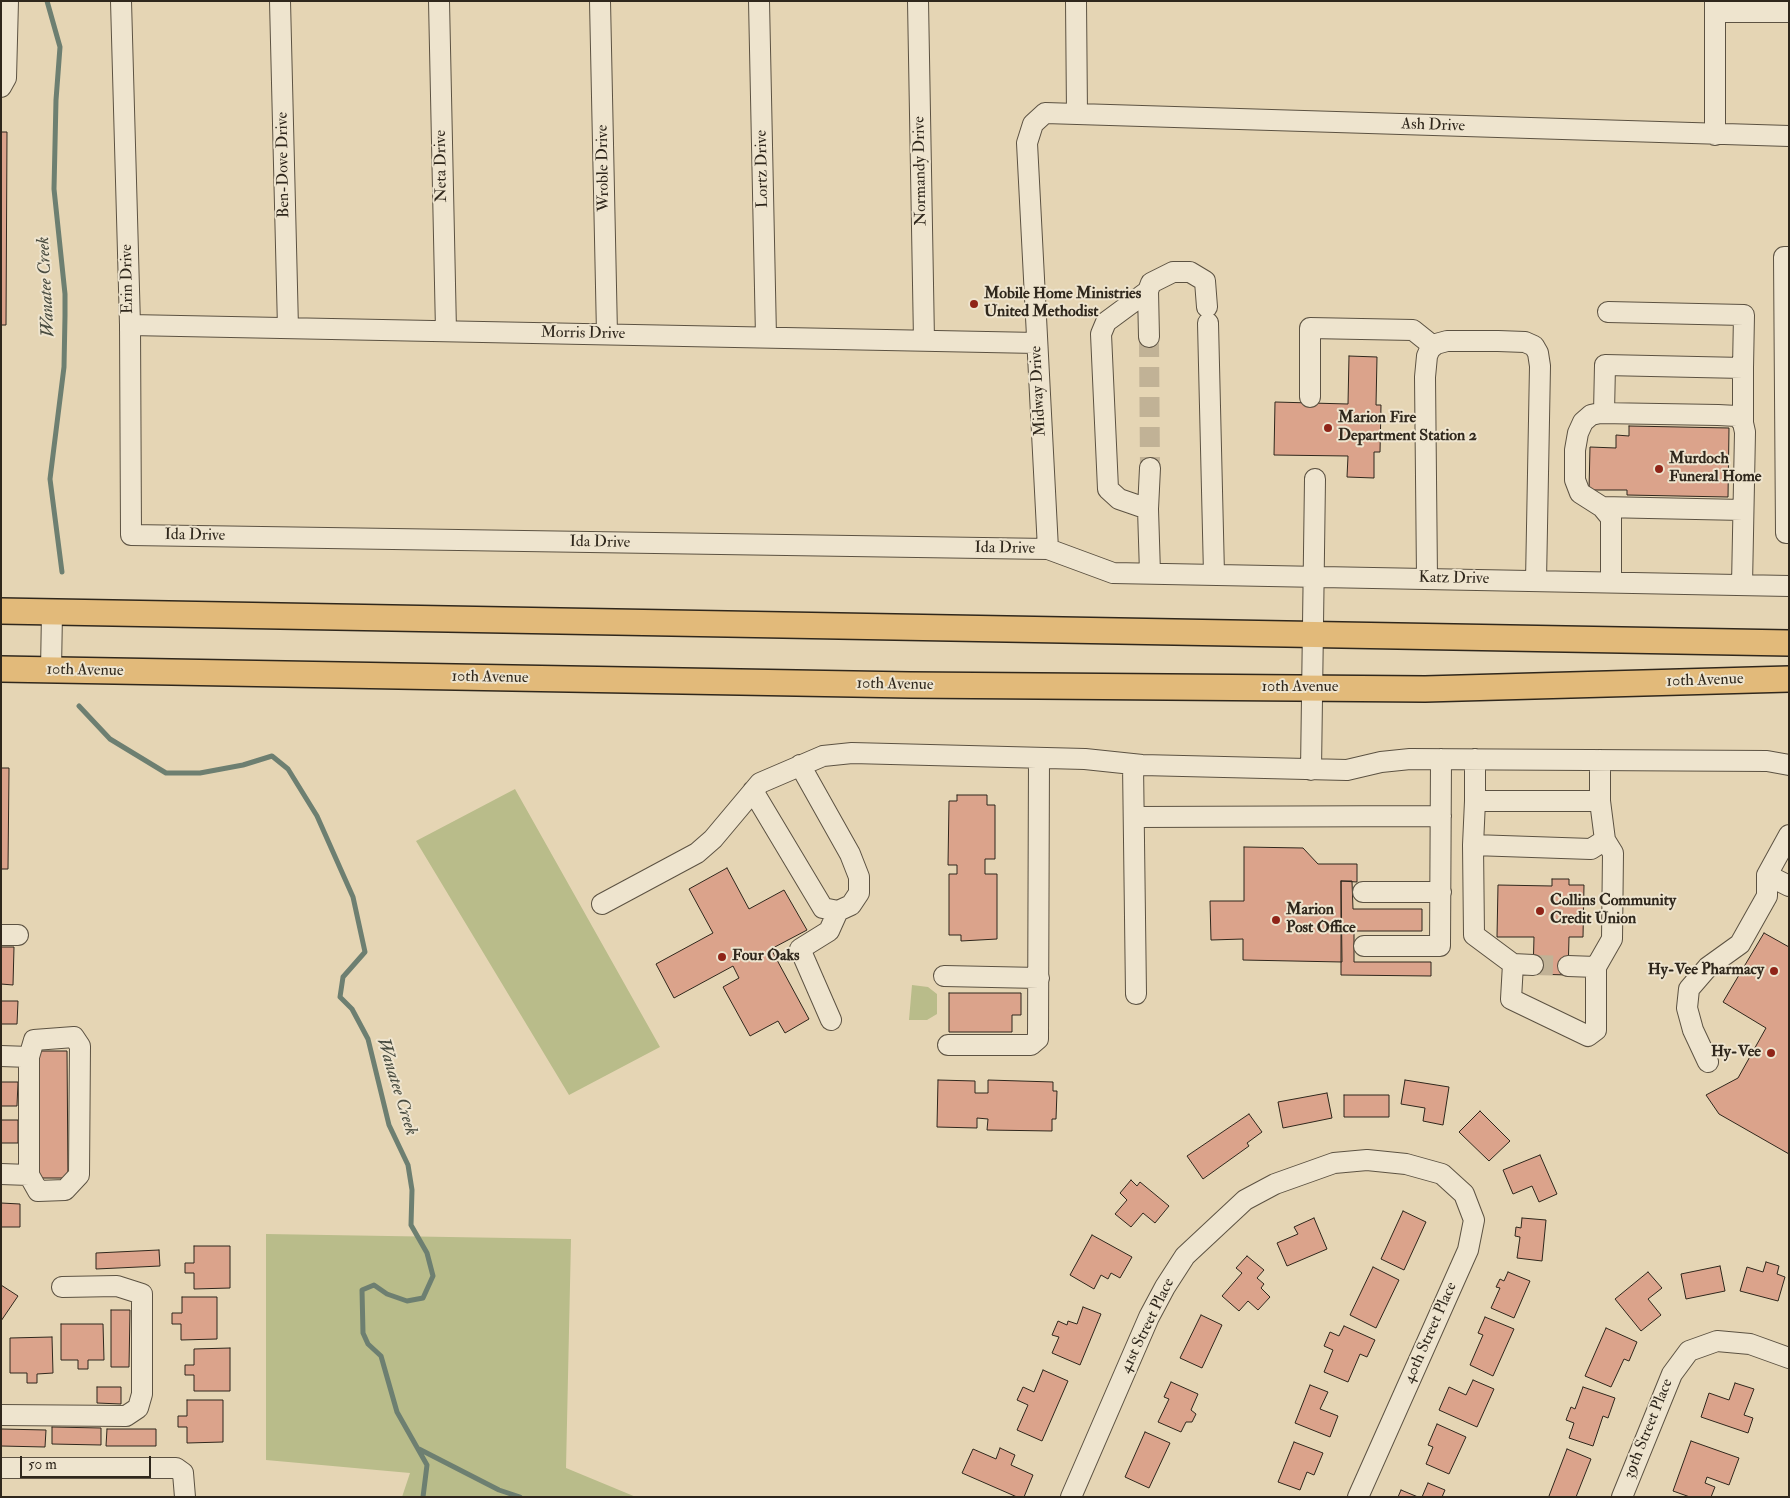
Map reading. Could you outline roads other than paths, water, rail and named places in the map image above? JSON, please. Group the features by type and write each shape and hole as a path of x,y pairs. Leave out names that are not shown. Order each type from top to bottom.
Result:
{"main road":[{"path":"1,611 1313,637 1789,644"},
{"name":"10th Avenue","path":"1,669 900,685 1313,689 1425,689 1789,679"}],"street":[{"path":"1,87 6,78 8,1"},
{"name":"Erin Drive","path":"121,1 130,325 131,535 152,536"},
{"name":"Ben-Dove Drive","path":"280,1 288,328"},
{"name":"Neta Drive","path":"439,1 446,331"},
{"name":"Wroble Drive","path":"600,1 608,334"},
{"name":"Lortz Drive","path":"759,1 766,337"},
{"name":"Normandy Drive","path":"918,1 924,340"},
{"path":"1076,1 1076,114"},
{"path":"1715,135 1715,6 1789,12"},
{"name":"Midway Drive","path":"1048,549 1027,143 1033,124 1045,113 1076,114"},
{"name":"Ash Drive","path":"1076,114 1789,136"},
{"path":"1789,257 1784,257 1786,533 1789,533"},
{"path":"1149,336 1148,292 1151,283 1173,272 1190,272 1205,281 1214,574"},
{"path":"1148,292 1106,322 1101,334 1108,489 1119,499 1148,509"},
{"path":"1608,312 1744,315 1743,423 1745,432 1742,585"},
{"name":"Morris Drive","path":"130,325 924,340 1037,344"},
{"path":"1310,397 1310,328 1413,330 1433,346"},
{"path":"1427,578 1425,377 1427,356 1433,346 1447,341 1525,342 1534,346 1538,353 1536,580"},
{"path":"1604,413 1605,365 1743,368"},
{"path":"1610,582 1611,518 1602,507 1580,493 1576,487 1575,450 1583,422 1591,415 1604,413 1736,416 1743,423"},
{"path":"1150,468 1148,509 1150,573"},
{"path":"1311,770 1314,479"},
{"path":"1602,507 1743,510"},
{"name":"Ida Drive","path":"152,536 1048,549"},
{"path":"1048,549 1113,573 1314,576"},
{"name":"Katz Drive","path":"1314,576 1789,586"},
{"path":"51,670 52,612"},
{"path":"602,904 697,853 713,839 760,783 823,756 852,753 1085,759 1133,764 1311,770 1347,770 1390,761 1441,759 1767,761 1789,765"},
{"path":"948,1045 1031,1045 1038,1039 1039,758"},
{"path":"1364,946 1440,946 1441,759"},
{"path":"1475,759 1473,845 1474,935 1513,964 1534,964"},
{"path":"1513,964 1511,999 1588,1036 1596,1030 1596,967 1612,939 1613,853 1605,840 1600,801 1600,760"},
{"path":"1133,764 1136,994"},
{"path":"753,791 823,908 838,911 851,905 859,893 859,876 850,854 800,765"},
{"path":"1474,801 1600,801"},
{"path":"1135,817 1441,816"},
{"path":"1708,1062 1693,1030 1687,1008 1689,989 1708,967 1740,944 1767,896 1767,875 1789,835"},
{"path":"1473,845 1591,849 1605,840"},
{"path":"1767,875 1789,886"},
{"path":"1363,892 1441,892"},
{"path":"831,1020 800,949 829,931 838,911"},
{"path":"1568,966 1596,967"},
{"path":"944,976 1039,978"},
{"path":"74,1037 80,1046 79,1175 65,1190 38,1190 29,1174 29,1057 34,1040 74,1037"},
{"path":"1,1056 29,1057"},
{"name":"41st Street Place","path":"1072,1497 1149,1317 1165,1287 1186,1256 1213,1228 1245,1200 1305,1172 1334,1163 1367,1160 1406,1164 1442,1174"},
{"path":"1,1174 29,1174"},
{"name":"40th Street Place","path":"1358,1497 1468,1250 1474,1220 1464,1194 1442,1174"},
{"path":"1,1415 126,1416 138,1408 142,1394 142,1294 117,1286 62,1287"},
{"name":"39th Street Place","path":"1622,1497 1672,1374 1689,1351 1717,1341 1734,1342 1750,1344 1789,1358"},
{"path":"1,1468 176,1468 183,1473 185,1497"}],"waterway":[{"name":"Wanatee Creek","path":"47,1 60,47 56,100 54,189 65,294 64,367 50,479 62,572"},
{"name":"Wanatee Creek","path":"79,706 110,739 166,773 200,773 243,765 272,756 288,769 317,816 353,897 365,952 343,977 340,997 352,1009 368,1039 389,1125 408,1165 412,1190 411,1225 427,1253 433,1276 423,1298 407,1301 387,1294 374,1285 362,1290 363,1333 368,1344 381,1356 397,1412 427,1465 423,1497"},
{"path":"419,1449 499,1490 520,1497"}],"tunnel":[{"path":"1149,337 1150,468"},
{"path":"1533,965 1568,966"}],"place":[{"name":"Mobile Home Ministries United Methodist","path":"974,304"},
{"name":"Marion Fire Department Station 2","path":"1328,428"},
{"name":"Murdoch Funeral Home","path":"1659,469"},
{"name":"Collins Community Credit Union","path":"1540,911"},
{"name":"Marion Post Office","path":"1276,920"},
{"name":"Four Oaks","path":"722,957"},
{"name":"Hy-Vee Pharmacy","path":"1774,971"},
{"name":"Hy-Vee","path":"1771,1053"}]}
